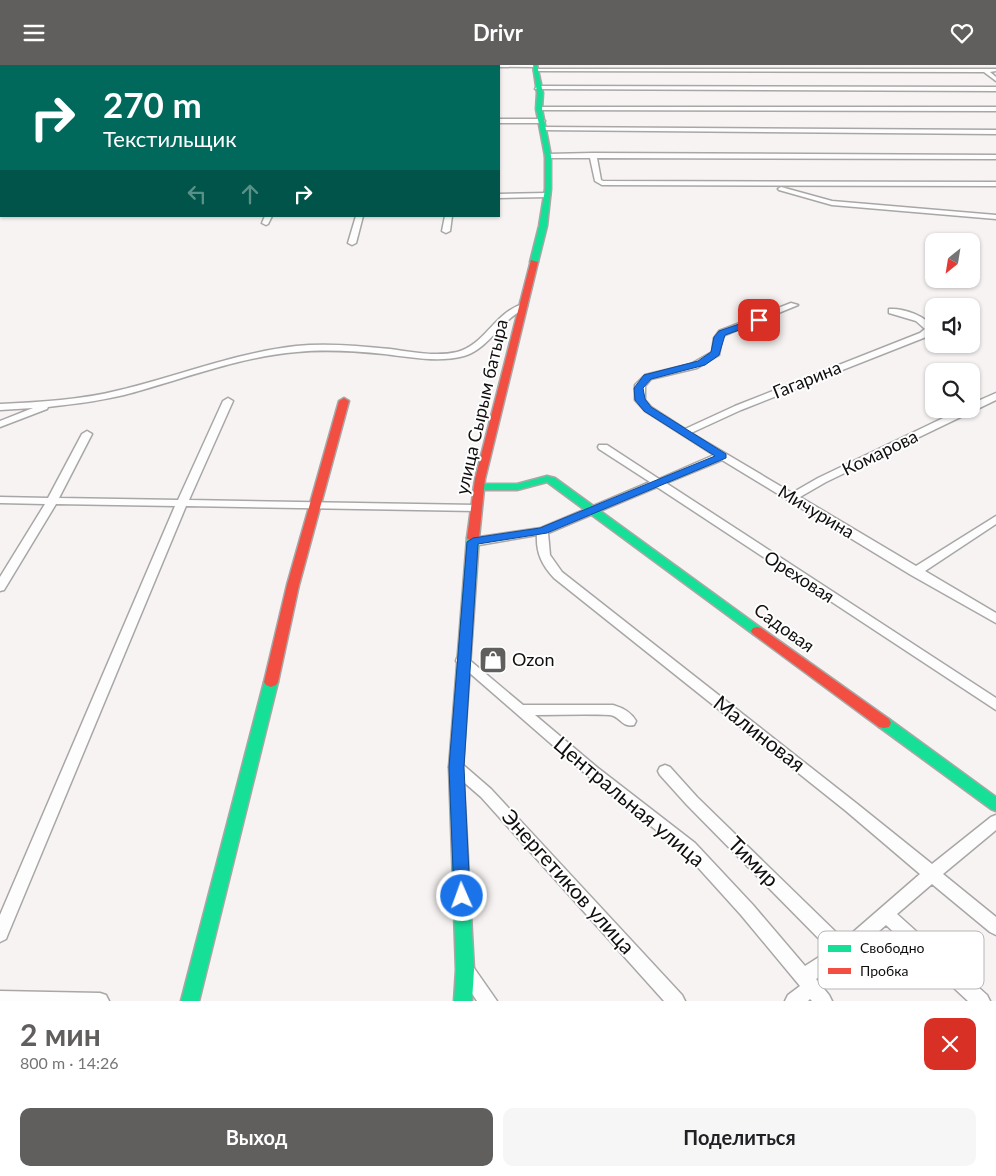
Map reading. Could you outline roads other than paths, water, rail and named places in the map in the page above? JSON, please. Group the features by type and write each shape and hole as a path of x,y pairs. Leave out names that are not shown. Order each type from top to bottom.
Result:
{"street":[{"path":"977,65 996,79"},
{"path":"500,66 996,70"},
{"name":"улица Сырым батыра","path":"463,1001 465,970 456,767 462,661 479,487 543,225 547,195 548,156 543,125 538,109 540,93 537,88 536,67"},
{"path":"537,88 996,89"},
{"path":"538,109 996,109"},
{"path":"500,121 543,125 996,132"},
{"path":"593,155 598,181 602,183 996,184"},
{"path":"548,156 996,157"},
{"path":"752,184 786,190 832,203 996,217"},
{"path":"500,196 547,195"},
{"path":"352,243 360,217"},
{"path":"446,231 449,217"},
{"path":"0,407 47,404 119,393 225,362 297,349 331,348 436,357 452,356 476,347 510,310 523,305"},
{"name":"Мичурина","path":"794,305 722,333 718,337 716,353 701,363 648,377 639,388 640,400 648,409 684,433 995,617"},
{"name":"Гагарина","path":"684,433 738,408 923,335 930,329 928,325 892,311"},
{"name":"Комарова","path":"980,403 996,396"},
{"path":"0,934 181,503 228,401"},
{"path":"190,1001 274,675 293,585 316,505 329,449 344,401"},
{"path":"0,424 40,409 47,404"},
{"name":"Комарова","path":"791,498 822,480 949,418"},
{"path":"0,587 52,501 87,434"},
{"name":"Ореховая","path":"603,447 996,705"},
{"path":"473,542 543,531 722,456"},
{"name":"Садовая","path":"479,487 518,487 547,479 551,480 996,805"},
{"path":"0,500 476,508"},
{"path":"915,571 996,519"},
{"name":"Малиновая","path":"543,531 541,550 547,562 558,575 792,759 996,927"},
{"name":"Центральная улица","path":"462,661 593,772 667,827 690,848 748,911 812,989"},
{"path":"520,710 613,709 629,721"},
{"name":"Энергетиков улица","path":"456,767 486,793 676,1001"},
{"name":"Тимир","path":"665,771 692,801 823,931"},
{"path":"867,931 887,915 904,897 996,821"},
{"path":"887,915 904,931"},
{"path":"465,970 488,1001"},
{"path":"794,1001 812,989"},
{"path":"968,989 981,1001"},
{"path":"0,999 100,1001"}],"place":[{"name":"Ozon","path":"493,660"}]}
